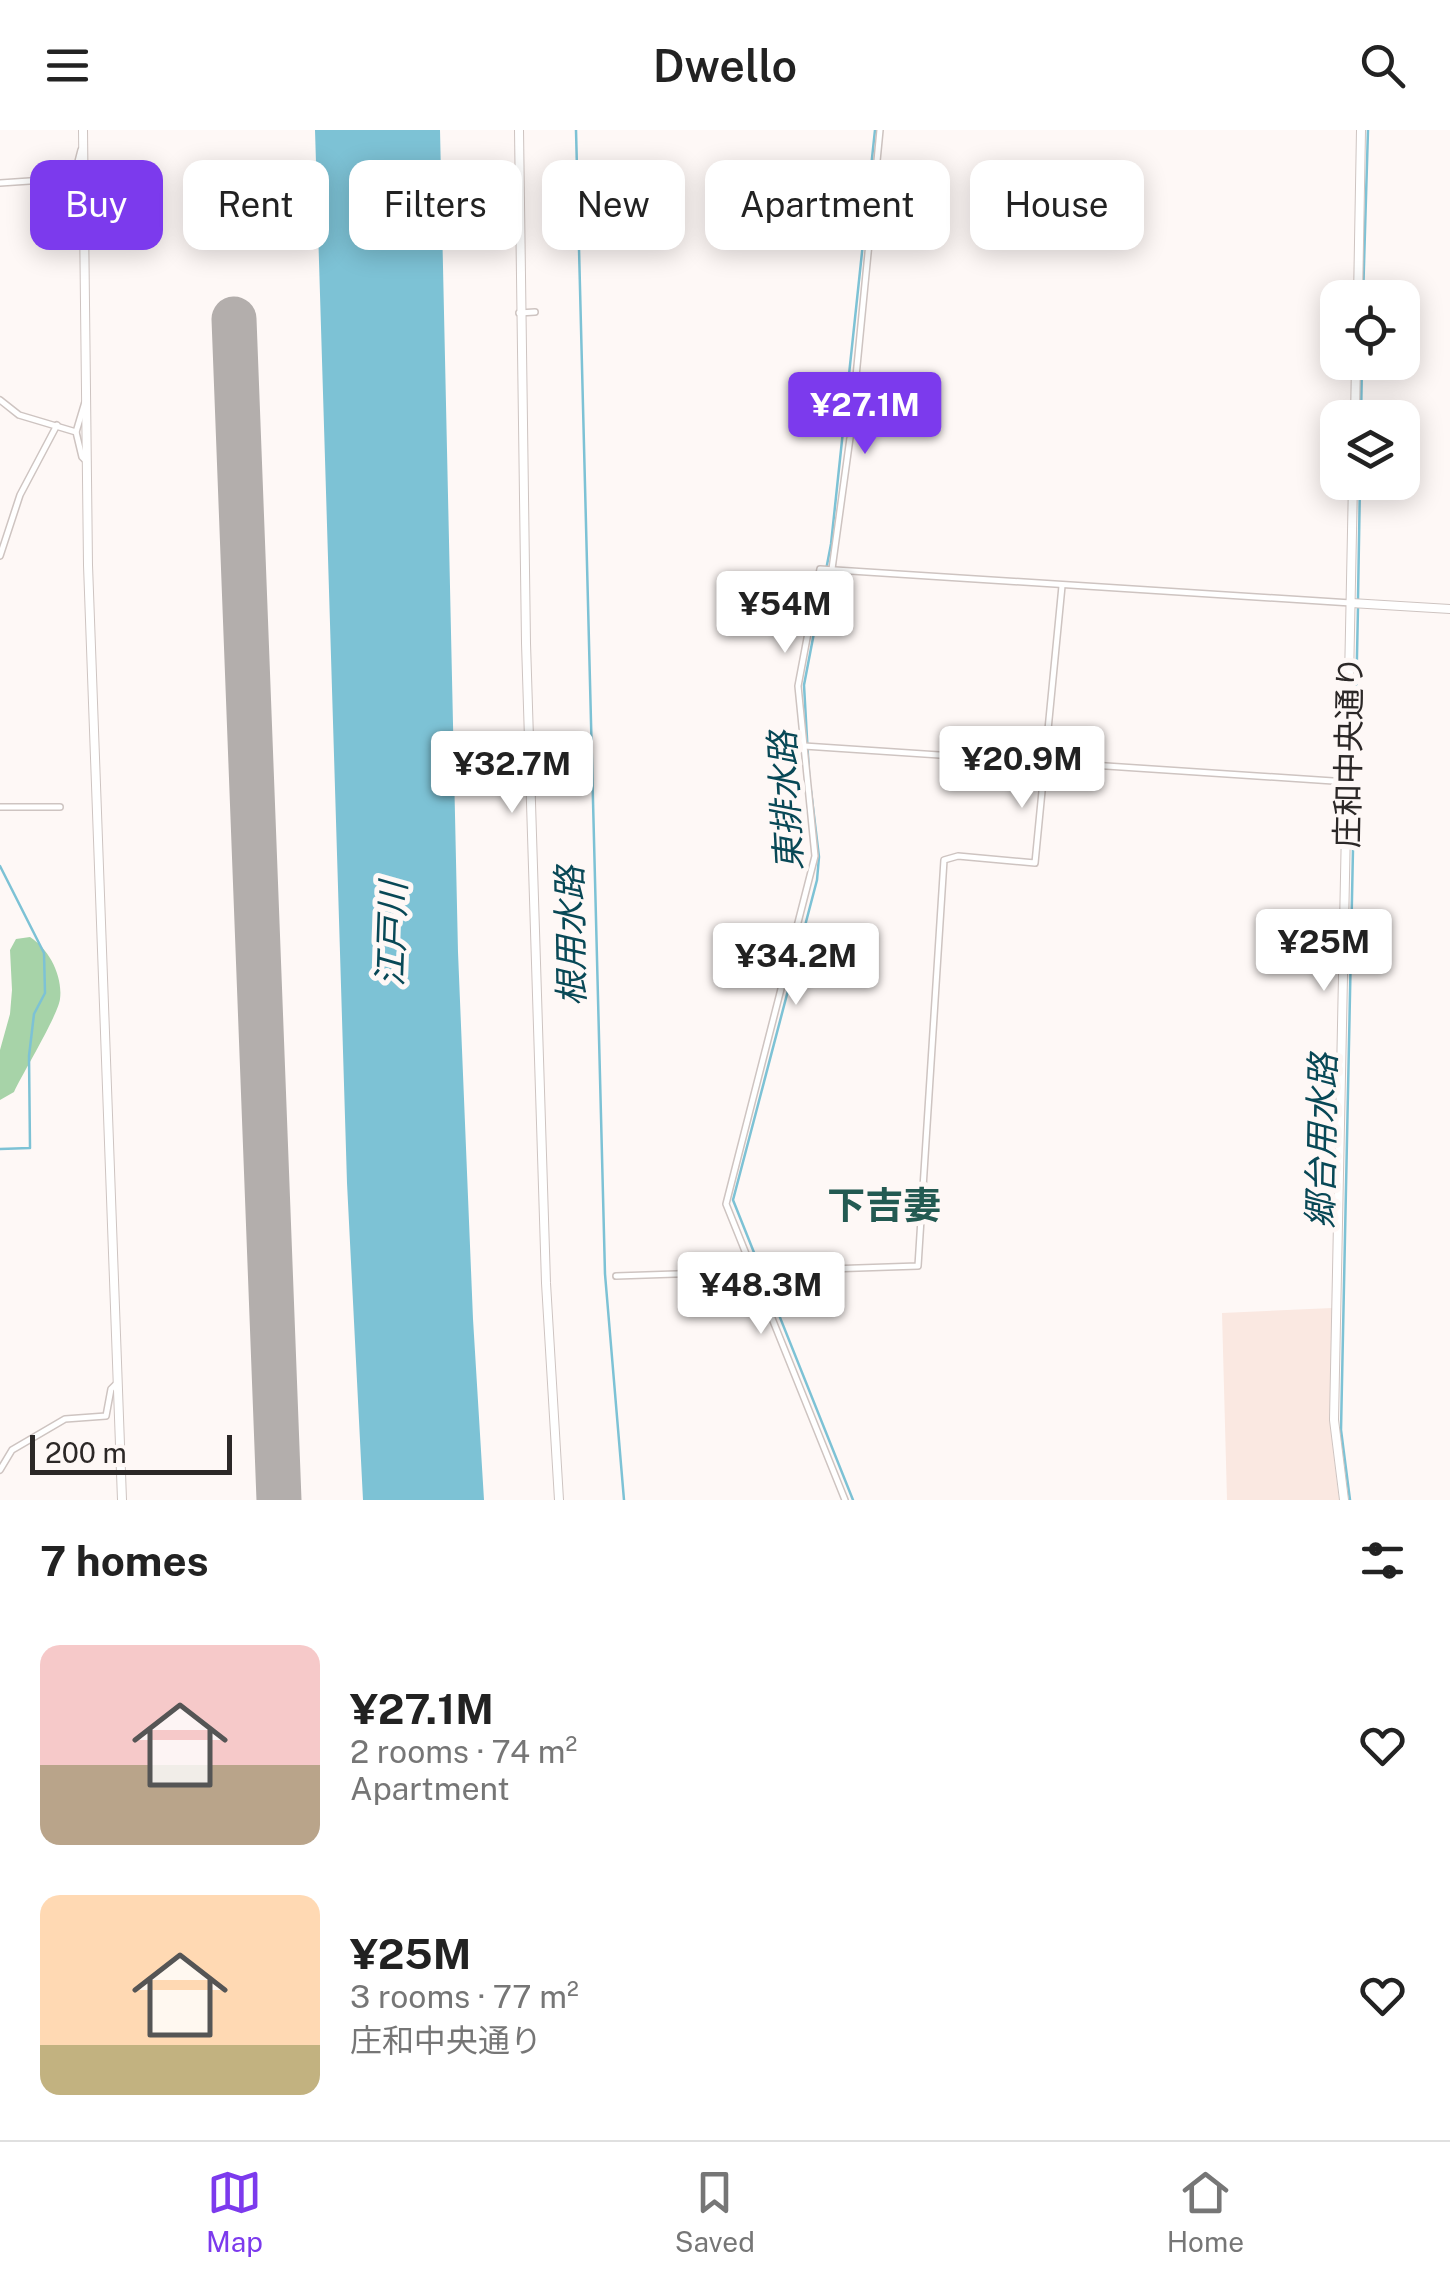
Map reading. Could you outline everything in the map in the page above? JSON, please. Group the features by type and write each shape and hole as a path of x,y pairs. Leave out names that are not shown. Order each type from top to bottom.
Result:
{"street":[{"path":"83,130 83,160"},
{"path":"519,130 524,576 545,1264 559,1500"},
{"path":"828,569 850,438 880,130"},
{"path":"1358,280 1361,130"},
{"path":"79,160 83,147"},
{"path":"0,182 30,180"},
{"path":"83,250 98,919 122,1500"},
{"path":"520,313 535,312"},
{"path":"86,399 76,432 86,462"},
{"path":"0,400 19,415 76,432"},
{"path":"0,556 20,495 57,426"},
{"name":"庄和中央通り","path":"1344,1500 1335,1444 1334,1404 1354,500"},
{"path":"846,1500 726,1204 815,856 799,677 820,569 1450,609"},
{"path":"616,1276 918,1266 944,860 958,856 1035,863 1062,586"},
{"path":"804,746 1348,782"},
{"path":"0,807 60,807"},
{"path":"0,1470 12,1450 65,1419 106,1416 111,1389 117,1383"}],"shaded area":[{"path":"1332,1308 1330,1424 1339,1500 1227,1500 1222,1313"}],"green space":[{"path":"30,937 53,964 60,999 14,1092 0,1100 0,1050 12,990 10,950 16,939"}],"water":[{"name":"江戸川","path":"315,130 440,130 441,160 349,160 349,250 443,250 458,952 484,1500 363,1500 347,1183 319,250 329,250 329,160 316,160"}],"waterway":[{"name":"根用水路","path":"576,130 605,1274 624,1500"},
{"name":"東排水路","path":"809,774 804,685 831,544 875,130"},
{"name":"郷台用水路","path":"1364,280 1368,130"},
{"name":"郷台用水路","path":"1361,400 1362,380"},
{"name":"郷台用水路","path":"1358,599 1360,500"},
{"name":"郷台用水路","path":"1350,1500 1341,1430 1358,607"},
{"name":"東排水路","path":"811,791 819,857 817,880 733,1200 853,1500"},
{"path":"0,866 44,953 45,993 34,1014 29,1056 30,1148 0,1149"}],"runway":[{"path":"234,319 279,1500"}],"district":[{"name":"下吉妻","path":"884,1206"}]}
